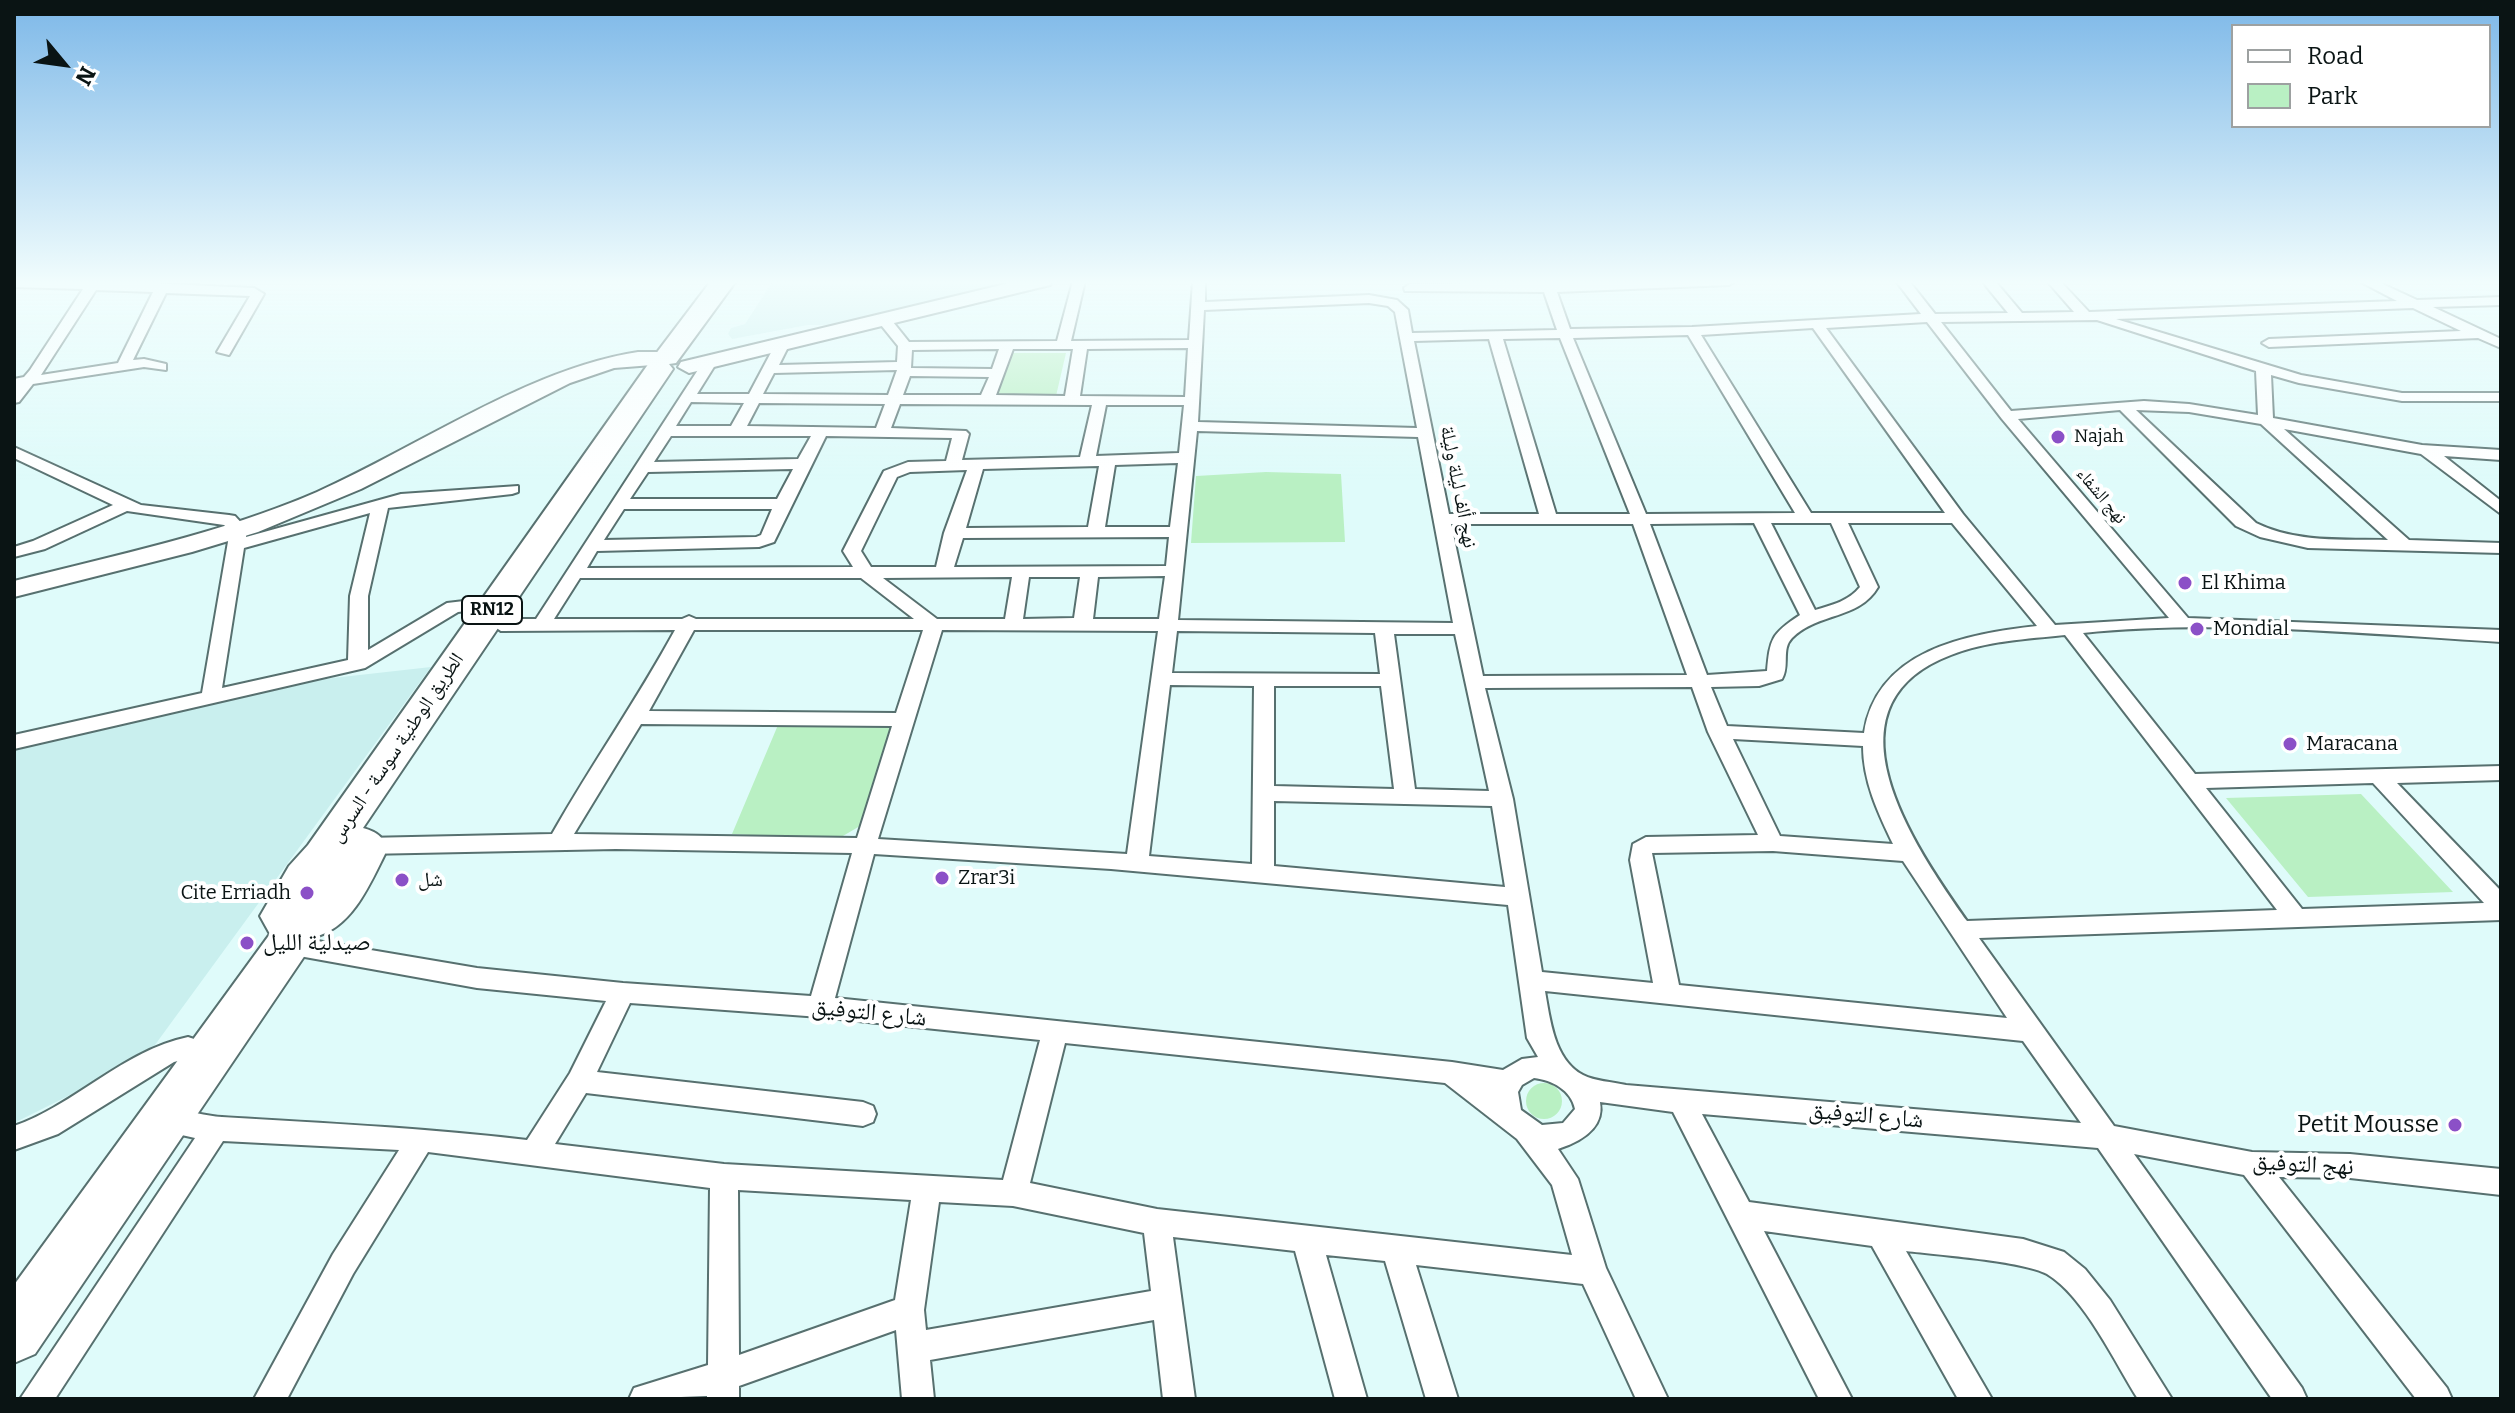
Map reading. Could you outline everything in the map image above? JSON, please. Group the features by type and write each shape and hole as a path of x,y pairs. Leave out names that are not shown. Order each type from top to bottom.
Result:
{"highway":[{"name":"الطريق الوطنية سوسة - السرس","path":"681,366 691,347"},
{"name":"الطريق الوطنية سوسة - السرس","path":"351,846 359,800 695,347"},
{"name":"RN12","path":"14,1334 165,1121 291,928 301,884 351,846"},
{"name":"RN12","path":"14,1294 188,1048 291,928"}],"street":[{"path":"14,399 52,347"},
{"path":"123,366 133,347"},
{"path":"224,352 227,347"},
{"path":"238,537 360,481 572,374 613,362 681,366 773,347"},
{"path":"737,430 781,347"},
{"path":"882,431 904,369 905,347"},
{"path":"987,400 1007,347"},
{"path":"1072,399 1081,347"},
{"path":"1137,863 1168,626 1190,426 1194,347"},
{"name":"نهج ألف ليلة وليلة","path":"1409,347 1474,682 1502,799 1540,1038"},
{"path":"1498,347 1549,518"},
{"path":"1570,347 1640,519 1718,732 1773,843"},
{"path":"1702,347 1806,518"},
{"path":"1833,347 1957,518 2060,629 2188,781 2296,918"},
{"name":"نهج الشفاء","path":"1953,347 2007,416 2182,622"},
{"path":"2187,347 2299,379 2402,397 2501,397"},
{"path":"14,383 144,363 161,367"},
{"path":"681,366 752,398 1192,401"},
{"path":"542,624 666,431 681,366"},
{"path":"769,369 996,373"},
{"path":"2263,369 2266,421 2406,547"},
{"path":"1087,461 1100,400"},
{"path":"2007,416 2185,407 2427,451 2501,455"},
{"path":"2126,408 2242,522 2258,532 2281,540 2308,543 2501,548"},
{"path":"1190,426 1424,433"},
{"path":"666,431 962,434 953,465"},
{"path":"590,546 759,542 768,538 821,431"},
{"path":"2427,451 2501,509"},
{"path":"14,452 137,510 229,520 238,537 211,697"},
{"path":"934,625 866,573 852,551 890,474 908,467 1185,458"},
{"path":"1096,532 1108,460"},
{"path":"643,467 806,464"},
{"path":"943,574 953,533 977,464"},
{"path":"14,589 423,495 462,496 512,489"},
{"path":"620,504 783,504"},
{"path":"14,552 39,545 127,505"},
{"path":"358,664 359,596 380,506"},
{"path":"1474,682 1759,680 1775,675 1779,665 1776,651 1784,635 1810,617 1851,604 1866,594 1869,587 1837,518"},
{"path":"1442,519 1957,518"},
{"path":"1760,519 1810,617"},
{"path":"953,533 1177,532"},
{"path":"14,537 39,545"},
{"path":"573,573 1021,574 1174,571"},
{"path":"1083,624 1090,572"},
{"path":"1013,625 1021,574"},
{"path":"14,742 358,664 453,607 542,624 1083,624 1465,629"},
{"path":"559,841 592,782 637,717 689,622"},
{"path":"2291,1399 2028,1031 1908,853 1886,805 1871,740 1884,701 1898,678 1925,659 1976,640 2060,629 2182,622 2501,636"},
{"path":"820,1007 865,846 934,625"},
{"path":"1384,629 1405,795"},
{"path":"1160,679 1390,680"},
{"path":"1263,874 1264,680"},
{"path":"637,717 904,720"},
{"path":"1718,732 1871,740"},
{"path":"2188,781 2501,773"},
{"path":"2379,777 2501,909"},
{"path":"1262,793 1502,799"},
{"path":"351,846 559,841 865,846 1137,863 1518,897"},
{"path":"1668,994 1641,860 1642,847 1773,843 1908,853"},
{"path":"1961,930 2501,909"},
{"name":"شارع التوفيق","path":"291,928 477,978 623,993 820,1007 1055,1034 1452,1073 1514,1076"},
{"path":"1529,980 2028,1031"},
{"path":"535,1152 579,1081 623,993"},
{"path":"1013,1193 1055,1034"},
{"path":"1564,1179 1576,1128 1586,1104 1540,1038 1514,1076 1503,1099 1519,1124 1564,1179 1592,1271 1652,1399"},
{"path":"14,1138 48,1126 168,1052 188,1048"},
{"path":"1514,1076 1541,1067 1570,1079"},
{"path":"1452,1073 1519,1124 1548,1137 1576,1128 1626,1096"},
{"name":"شارع التوفيق","path":"1570,1079 1626,1096 2106,1137"},
{"path":"579,1081 863,1114"},
{"path":"1681,1100 1836,1399"},
{"path":"165,1121 216,1129 421,1139 724,1177 1013,1193 1157,1222 1592,1271"},
{"path":"36,1399 216,1129"},
{"name":"نهج التوفيق","path":"2106,1137 2252,1164 2350,1166 2501,1182"},
{"path":"270,1399 343,1264 421,1139"},
{"path":"2252,1164 2436,1399"},
{"path":"723,1388 724,1177"},
{"path":"918,1399 909,1310 927,1190"},
{"path":"1739,1214 2023,1253 2061,1266 2086,1293 2156,1399"},
{"path":"1157,1222 1179,1399"},
{"path":"1879,1231 1976,1399"},
{"path":"1306,1237 1351,1399"},
{"path":"1396,1249 1442,1399"},
{"path":"915,1347 1166,1303"},
{"path":"645,1399 723,1388 909,1310"}],"shaded area":[{"path":"431,667 152,1049 110,1075 14,1123 14,748 297,682"}],"green space":[{"path":"1009,353 1066,353 1056,396 996,397"},
{"path":"1266,472 1341,474 1345,542 1191,543 1196,476"},
{"path":"778,725 895,725 860,826 836,840 732,834"},
{"path":"2361,794 2453,892 2308,897 2226,798"},
{"path":"1544,1083 1557,1088 1562,1101 1557,1114 1544,1119 1531,1114 1526,1101 1531,1088"}],"place":[{"name":"Najah","path":"2058,437"},
{"name":"El Khima","path":"2185,583"},
{"name":"Mondial","path":"2197,629"},
{"name":"Maracana","path":"2290,744"},
{"name":"Zrar3i","path":"942,878"},
{"name":"شل","path":"402,880"},
{"name":"Cite Erriadh","path":"307,893"},
{"name":"صيدلية الليل","path":"247,943"},
{"name":"Petit Mousse","path":"2455,1125"}]}
